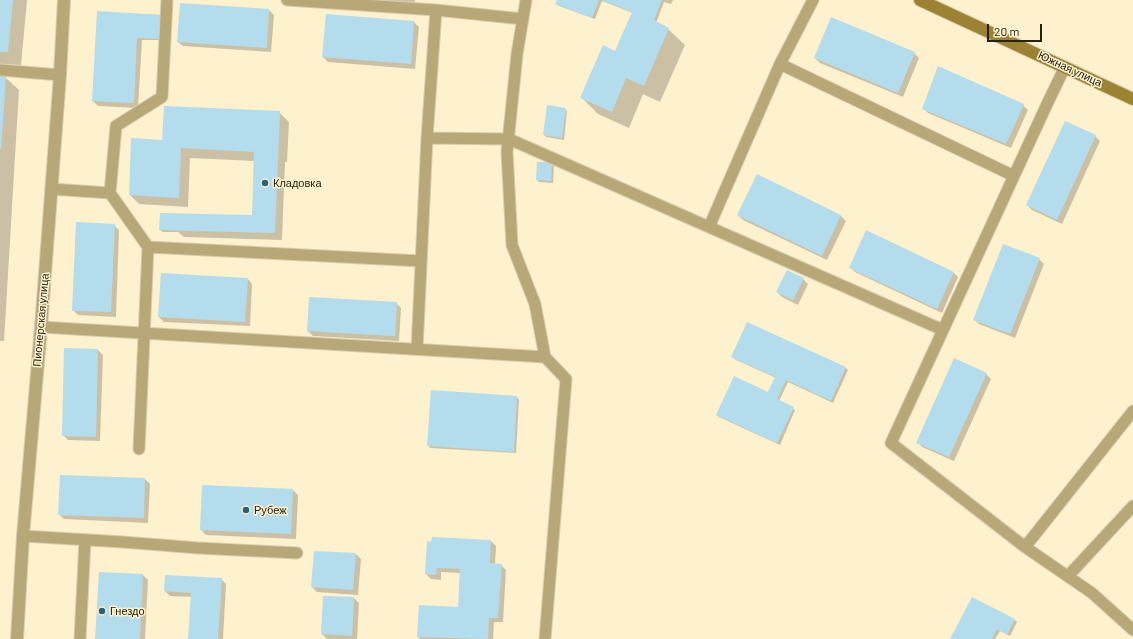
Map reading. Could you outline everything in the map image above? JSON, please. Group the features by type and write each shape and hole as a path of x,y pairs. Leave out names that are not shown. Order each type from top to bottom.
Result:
{"main road":[{"name":"Южная улица","path":"920,0 1133,98"}],"street":[{"name":"Пионерская улица","path":"17,639 23,536 60,76 64,0"}],"lane":[{"path":"139,449 148,247 110,193 116,126 162,97 167,0"},
{"path":"287,0 436,10 523,19"},
{"path":"526,0 517,54 507,152 512,245 535,304 545,357 566,379 546,639"},
{"path":"709,227 780,64 812,0"},
{"path":"417,349 427,138 436,10"},
{"path":"780,64 1014,176"},
{"path":"1065,67 891,443 1025,547 1092,592 1133,630"},
{"path":"0,70 60,76"},
{"path":"427,138 509,139 943,330"},
{"path":"51,189 110,193"},
{"path":"148,247 421,261"},
{"path":"41,327 545,357"},
{"path":"1025,547 1133,411"},
{"path":"1068,576 1133,506"},
{"path":"23,536 297,553"},
{"path":"80,639 85,540"}],"building":[{"path":"0,0 13,0 8,52 0,52"},
{"path":"557,0 599,0 592,18 555,4"},
{"path":"601,0 662,0 654,20 669,28 644,86 626,78 612,112 580,98 603,45 615,51 632,12"},
{"path":"180,3 269,9 267,48 177,42"},
{"path":"97,11 161,15 160,39 137,38 134,103 92,101"},
{"path":"326,14 414,21 411,64 322,57"},
{"path":"831,17 915,52 898,93 814,58"},
{"path":"938,66 1024,104 1006,144 922,109"},
{"path":"0,76 6,76 1,149 0,149"},
{"path":"547,105 566,108 562,138 543,135"},
{"path":"164,106 280,111 275,233 159,230 160,213 252,215 254,152 181,148 179,198 129,195 131,138 162,140"},
{"path":"1065,121 1096,135 1057,220 1026,205"},
{"path":"537,162 552,162 551,181 536,180"},
{"path":"757,174 841,215 822,256 737,215"},
{"path":"76,222 115,224 111,312 72,311"},
{"path":"866,230 954,272 937,309 849,268"},
{"path":"1003,244 1040,258 1010,334 973,320"},
{"path":"787,270 804,278 793,300 776,292"},
{"path":"161,273 248,278 245,322 158,317"},
{"path":"309,297 397,302 395,336 307,331"},
{"path":"747,322 846,367 831,401 786,380 777,399 794,407 777,443 716,415 734,376 768,392 775,377 731,357"},
{"path":"64,348 98,349 96,437 62,436"},
{"path":"954,358 987,373 949,457 916,443"},
{"path":"431,390 517,396 514,452 427,446"},
{"path":"60,475 145,478 144,518 58,515"},
{"name":"Рубеж","path":"202,485 293,489 291,534 200,530"},
{"path":"432,537 491,540 490,563 502,564 498,618 489,618 488,639 417,637 419,605 458,607 460,569 437,568 436,575 425,574 427,541 431,542"},
{"path":"314,551 356,553 353,590 311,587"},
{"path":"99,572 143,574 140,639 95,639"},
{"path":"165,575 222,578 218,639 188,639 191,593 164,591"},
{"path":"323,596 354,597 352,636 321,634"},
{"path":"972,597 1015,619 1007,635 997,629 992,639 950,639"}],"place":[{"name":"Кладовка","path":"265,183"},
{"name":"Рубеж","path":"246,510"},
{"name":"Гнездо","path":"102,611"}]}
